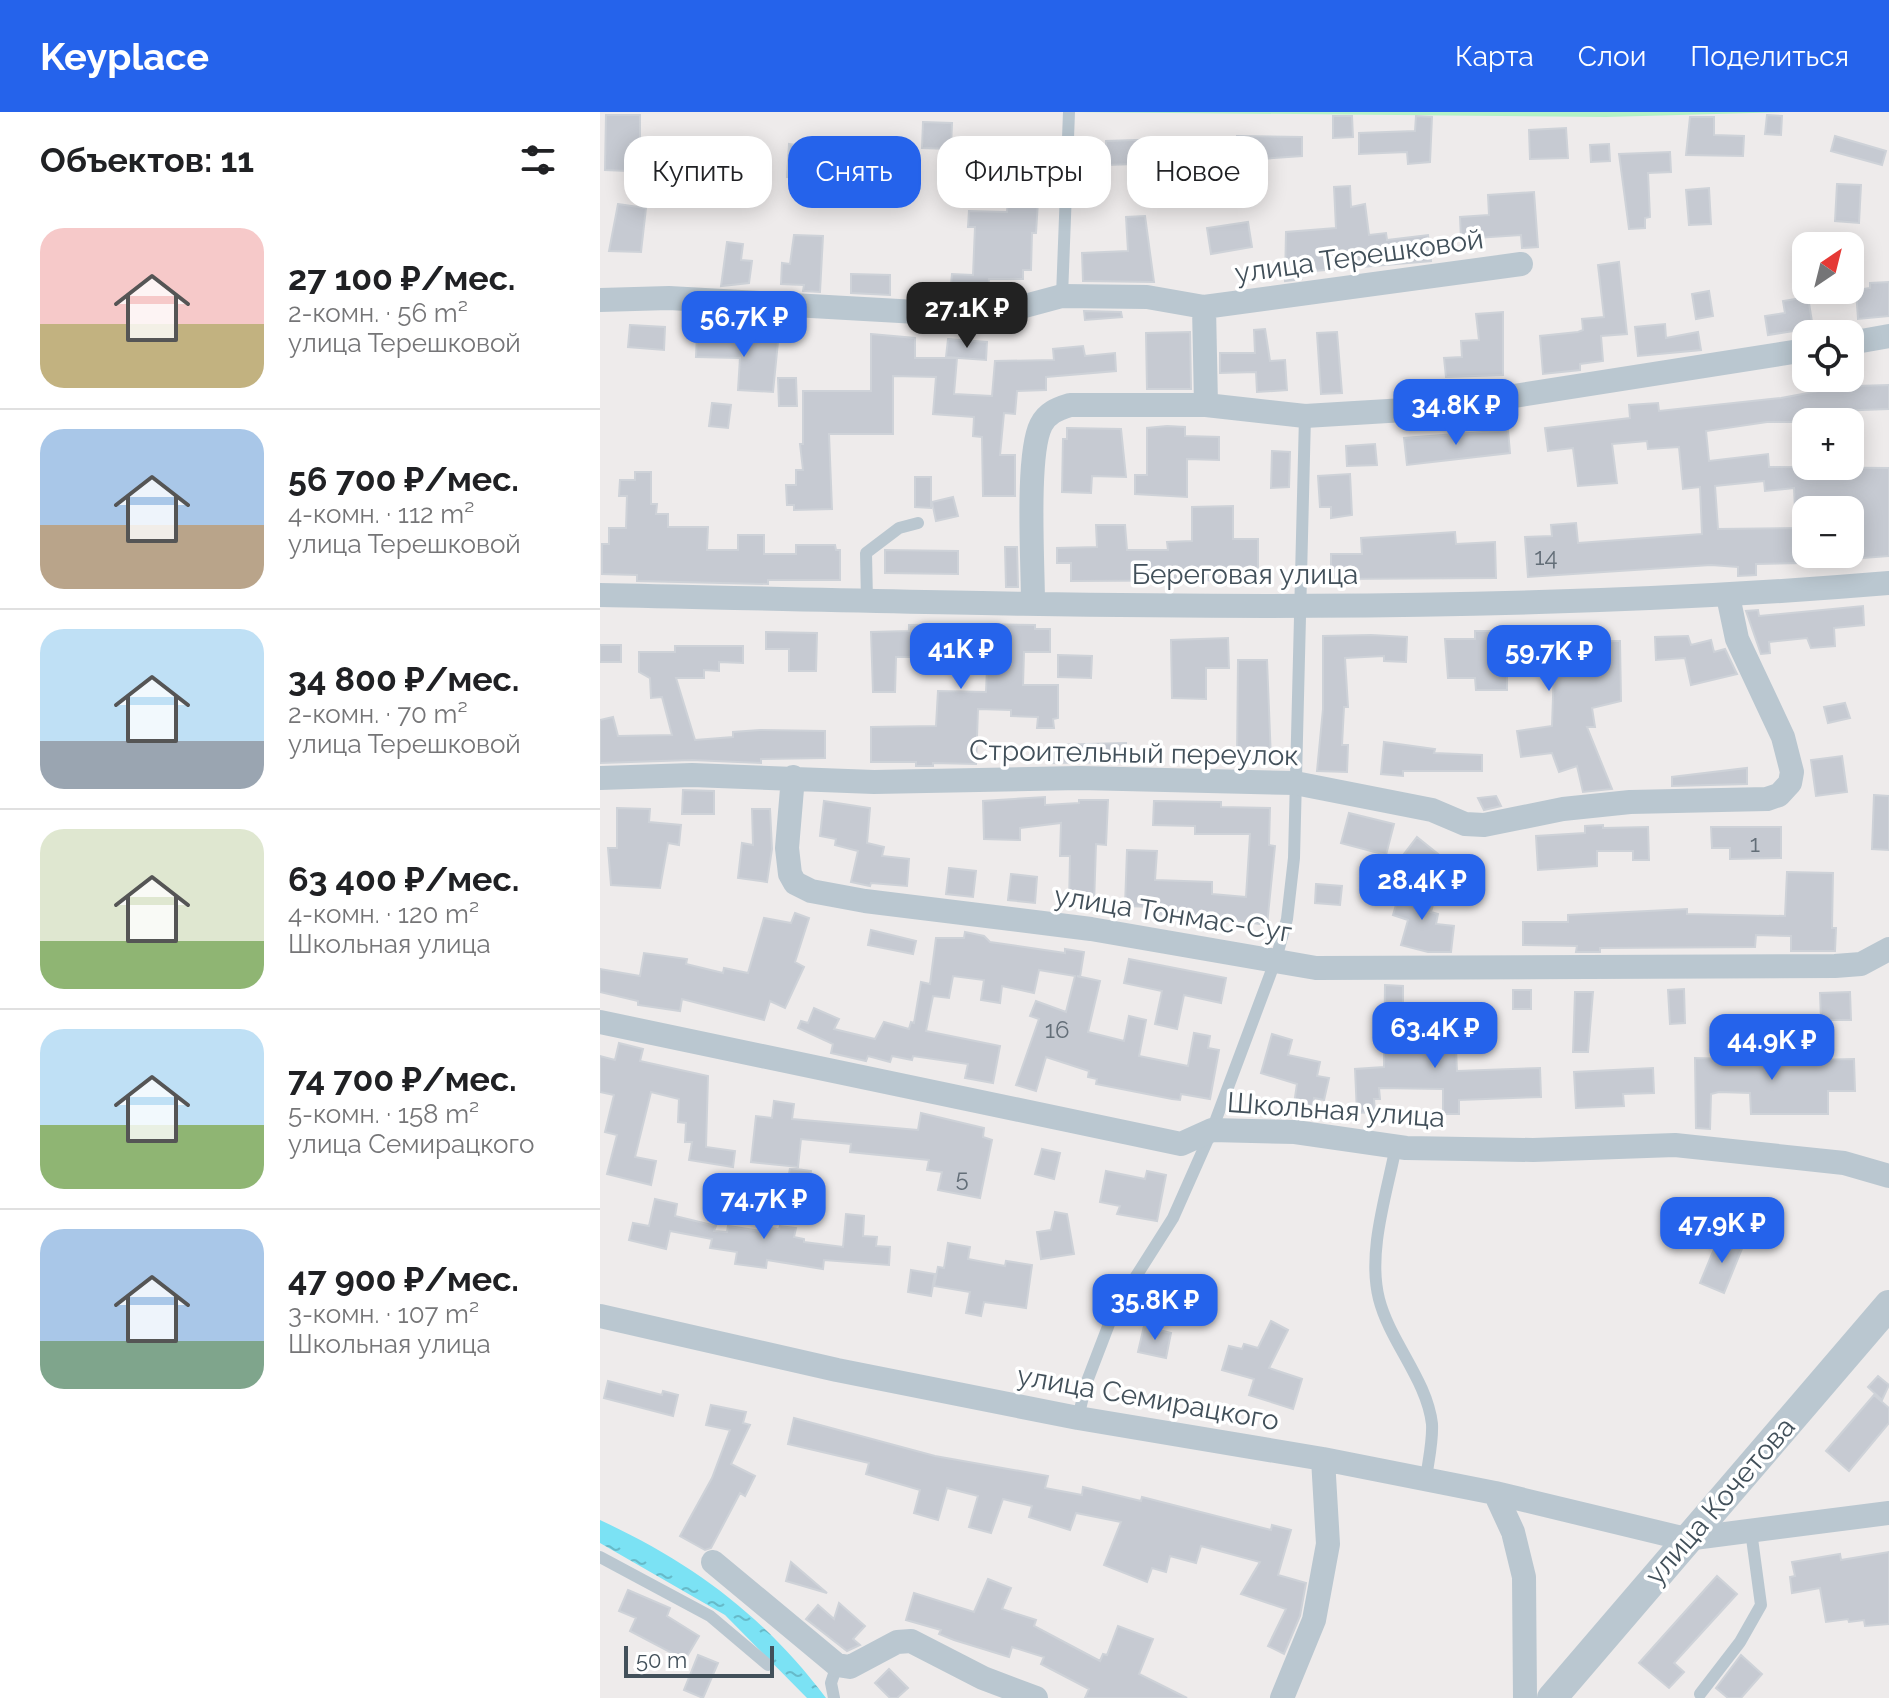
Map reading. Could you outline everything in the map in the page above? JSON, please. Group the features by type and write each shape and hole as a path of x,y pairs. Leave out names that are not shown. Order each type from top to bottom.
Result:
{"street":[{"name":"улица Терешковой","path":"600,300 669,298 988,316 1062,296 1147,297 1204,307 1521,264"},
{"name":"улица Терешковой","path":"1204,307 1206,405"},
{"path":"1864,340 1889,336"},
{"path":"1033,603 1034,454 1042,422 1052,411 1070,405 1206,405 1305,416 1438,408 1792,352"},
{"name":"Береговая улица","path":"600,595 1298,605 1728,596 1889,583"},
{"name":"Строительный переулок","path":"600,778 692,775 874,782 1080,778 1295,783 1432,810 1465,824 1484,825 1563,809 1630,802 1774,797 1790,783 1789,754 1737,639 1728,596"},
{"name":"улица Тонмас-Суг","path":"793,777 788,865 795,883 811,891 865,901 1091,929 1316,968 1673,970 1848,965 1861,964 1889,949"},
{"name":"Школьная улица","path":"600,1022 1181,1144 1212,1130 1295,1132 1396,1146 1533,1150 1675,1145 1844,1163 1889,1176"},
{"name":"улица Кочетова","path":"1552,1698 1889,1305"},
{"name":"улица Семирацкого","path":"600,1316 837,1370 1078,1418 1323,1459 1495,1493 1686,1539"},
{"path":"1282,1698 1314,1620 1328,1544 1323,1459"},
{"path":"1495,1493 1513,1532 1524,1577 1525,1698"},
{"path":"1686,1539 1889,1513"},
{"path":"713,1562 837,1665 850,1667 897,1642 911,1641 983,1678 1036,1698"}],"lane":[{"path":"1062,296 1069,112"},
{"path":"1078,1418 1086,1384 1114,1311 1173,1218 1212,1130 1276,959 1287,919 1294,858 1305,416"},
{"path":"867,601 866,553 899,528 918,523"},
{"path":"1396,1146 1379,1244 1378,1296 1385,1319 1428,1405 1432,1425 1426,1479"},
{"path":"1700,1694 1740,1642 1761,1605 1751,1531"},
{"path":"600,1557 710,1616 768,1665"},
{"path":"834,1698 831,1683 837,1665"}],"green space":[{"path":"1069,112 1787,112 1606,117"}],"water":[{"path":"600,1520 666,1554 725,1594 778,1642 826,1698 807,1698 725,1615 600,1543"}],"building":[{"path":"606,115 640,115 640,136 624,136 624,171 605,170"},
{"path":"1767,115 1782,116 1781,135 1765,134"},
{"path":"1333,116 1352,116 1353,137 1333,138"},
{"path":"1416,116 1432,117 1430,162 1408,164 1407,152 1359,154 1359,133 1415,131"},
{"path":"1690,117 1714,117 1714,135 1744,136 1743,156 1686,155"},
{"path":"923,122 952,123 952,136 937,136 937,149 922,148"},
{"path":"1566,128 1568,158 1530,159 1529,130"},
{"path":"1268,136 1302,137 1302,156 1268,158"},
{"path":"1835,136 1886,151 1882,165 1831,151"},
{"path":"1127,140 1127,164 1111,165 1111,141"},
{"path":"1609,144 1610,161 1591,162 1590,145"},
{"path":"1670,152 1671,172 1648,173 1650,217 1645,218 1645,228 1629,229 1619,154"},
{"path":"1837,184 1861,185 1859,223 1835,221"},
{"path":"1350,186 1351,207 1365,204 1369,235 1386,233 1387,240 1428,235 1431,261 1302,272 1302,279 1285,281 1286,232 1336,228 1334,187"},
{"path":"1709,188 1711,224 1689,225 1686,190"},
{"path":"1534,192 1538,247 1522,248 1521,235 1461,239 1460,217 1489,215 1488,195"},
{"path":"618,204 624,205 624,208 646,208 641,252 609,251"},
{"path":"1007,208 1038,208 1036,233 1032,233 1031,270 1023,270 1023,279 989,279 987,299 950,295 952,274 973,275 975,227 968,227 969,211 1007,212"},
{"path":"1145,216 1154,282 1083,281 1082,253 1128,251 1126,217"},
{"path":"1248,222 1252,247 1211,254 1207,228"},
{"path":"794,235 823,236 820,292 803,291 804,285 781,284 782,263 790,264"},
{"path":"727,242 743,244 741,260 752,261 749,283 721,286"},
{"path":"1619,262 1627,334 1601,336 1603,361 1580,364 1580,370 1543,374 1540,336 1578,332 1583,330 1582,319 1604,317 1598,265"},
{"path":"851,274 890,275 890,295 851,293"},
{"path":"1889,282 1889,316 1858,319 1857,304 1864,304 1864,289 1870,288 1870,283"},
{"path":"1709,291 1713,316 1696,319 1692,294"},
{"path":"1792,300 1792,304 1809,304 1812,320 1792,320 1792,331 1768,335 1765,316 1785,313 1783,301"},
{"path":"1084,311 1121,312 1122,317 1085,320"},
{"path":"1503,312 1503,375 1446,377 1444,358 1462,357 1461,341 1479,340 1476,314"},
{"path":"1665,324 1666,338 1698,332 1701,350 1638,356 1635,327"},
{"path":"630,325 665,327 664,350 628,347"},
{"path":"1265,329 1270,361 1285,360 1287,390 1257,392 1256,372 1220,373 1220,353 1255,353 1254,330"},
{"path":"1190,332 1191,389 1147,389 1146,333"},
{"path":"1337,332 1342,393 1321,394 1317,333"},
{"path":"697,334 731,334 731,337 778,342 773,392 738,390 740,358 696,357"},
{"path":"871,334 915,338 915,358 957,358 954,394 992,396 995,361 1054,360 1053,349 1083,346 1085,356 1115,353 1116,371 1046,377 1046,390 1017,391 1015,414 1004,413 1000,455 1015,455 1015,496 983,496 982,437 973,436 974,417 933,414 936,377 893,376 893,434 829,434 832,509 794,510 794,505 787,505 786,485 796,485 796,470 803,470 800,444 803,444 803,391 871,391"},
{"path":"948,339 987,342 986,360 946,357"},
{"path":"778,378 796,378 797,406 779,406"},
{"path":"1889,385 1889,409 1792,408 1792,422 1767,422 1706,431 1709,461 1768,454 1769,467 1792,467 1792,480 1864,480 1864,468 1889,468 1889,556 1864,558 1864,496 1794,496 1794,488 1765,491 1764,481 1715,486 1718,529 1792,528 1792,563 1756,564 1756,575 1738,576 1738,567 1711,565 1528,577 1525,537 1552,536 1551,525 1576,523 1578,543 1702,534 1700,487 1683,489 1679,447 1648,449 1647,441 1612,444 1617,483 1578,486 1573,448 1548,451 1545,428 1630,418 1629,405 1658,403 1659,411 1813,392 1864,392 1864,386"},
{"path":"712,403 731,405 728,428 709,426"},
{"path":"1185,427 1185,436 1219,437 1219,460 1187,459 1187,497 1135,494 1135,475 1147,475 1147,428"},
{"path":"1067,428 1121,429 1126,477 1092,476 1091,493 1062,492 1063,439 1067,439"},
{"path":"1508,430 1510,453 1407,465 1404,438"},
{"path":"1375,444 1377,465 1347,466 1346,446"},
{"path":"1272,451 1290,452 1289,487 1271,488"},
{"path":"635,472 651,472 651,504 657,504 656,514 668,514 668,527 708,527 707,550 738,550 738,535 764,535 764,554 796,554 796,545 835,545 836,550 840,550 840,580 768,580 768,584 637,581 637,575 602,574 602,544 609,544 609,528 626,528 627,496 619,496 620,480 635,480"},
{"path":"1350,474 1352,515 1331,518 1331,507 1320,507 1318,476"},
{"path":"915,477 931,477 931,508 915,507"},
{"path":"953,497 958,516 936,521 932,502"},
{"path":"1233,506 1233,539 1258,539 1258,580 1071,581 1071,563 1057,563 1057,548 1097,547 1096,525 1125,525 1127,550 1168,550 1167,542 1192,541 1192,507"},
{"path":"1455,532 1456,544 1495,542 1496,578 1331,579 1331,554 1362,554 1361,538"},
{"path":"1005,547 1017,547 1018,587 1006,587"},
{"path":"885,550 958,551 958,574 885,573"},
{"path":"1863,606 1864,625 1834,628 1835,646 1811,648 1807,638 1769,642 1770,653 1761,654 1746,611 1758,610 1759,616"},
{"path":"909,625 1035,625 1035,629 1050,629 1050,652 1024,652 1023,685 1058,685 1058,718 1053,719 1054,728 1037,728 1038,717 1011,716 1011,710 978,709 976,764 933,763 933,766 916,766 916,762 871,762 871,727 936,726 938,691 986,692 988,645 917,645 918,657 896,657 895,692 873,692 871,632 909,631"},
{"path":"1475,631 1507,631 1507,640 1552,641 1552,649 1596,649 1595,641 1620,641 1621,701 1592,708 1595,727 1587,727 1612,789 1583,792 1577,766 1559,772 1552,753 1521,757 1517,731 1552,726 1554,669 1507,668 1507,690 1476,690 1475,678 1448,678 1445,639 1475,639"},
{"path":"766,632 817,633 816,671 789,671 789,649 766,649"},
{"path":"1323,636 1407,637 1406,662 1384,661 1384,656 1345,658 1348,707 1344,707 1342,745 1348,745 1347,772 1317,771 1323,709"},
{"path":"1688,636 1691,645 1711,640 1714,652 1725,649 1737,674 1691,685 1685,658 1656,660 1655,637"},
{"path":"1228,638 1229,668 1206,668 1206,699 1172,698 1171,640"},
{"path":"600,645 621,645 621,662 600,662"},
{"path":"675,646 743,646 743,663 719,662 719,671 704,670 704,678 676,678 695,740 733,737 733,732 760,730 825,731 825,758 761,759 761,763 692,760 600,763 600,720 613,717 618,736 672,735 662,697 651,698 650,678 639,672 639,652 675,652"},
{"path":"1058,655 1092,656 1091,678 1058,677"},
{"path":"1238,660 1267,660 1271,760 1237,762"},
{"path":"1845,703 1850,718 1828,723 1824,707"},
{"path":"1384,742 1435,749 1434,753 1482,755 1482,771 1403,771 1403,776 1381,774"},
{"path":"1126,743 1126,762 1049,763 1049,745"},
{"path":"1842,756 1847,792 1816,796 1811,760"},
{"path":"1747,768 1747,784 1672,786 1672,777"},
{"path":"683,790 714,791 714,814 682,814"},
{"path":"1874,795 1889,796 1889,850 1872,849"},
{"path":"1496,796 1501,806 1484,810 1478,798"},
{"path":"1045,797 1045,805 1108,800 1106,845 1096,844 1094,905 1069,904 1070,856 1060,856 1061,823 1020,828 1020,840 984,839 983,801"},
{"path":"824,801 870,808 867,843 884,847 882,856 909,859 907,886 871,883 870,886 851,882 858,851 835,845 836,839 820,836"},
{"path":"1154,801 1221,802 1221,807 1270,808 1269,845 1275,846 1267,925 1214,917 1155,914 1155,907 1125,906 1127,850 1157,851 1155,880 1212,882 1212,894 1246,897 1250,834 1195,834 1195,826 1153,825"},
{"path":"617,808 650,809 649,822 681,825 679,845 668,843 660,888 611,885 608,848 617,848"},
{"path":"752,809 770,809 772,849 767,882 738,878 742,843 753,845"},
{"path":"1349,813 1394,824 1386,855 1341,843"},
{"path":"1603,825 1603,828 1648,827 1649,860 1633,860 1633,851 1597,851 1597,866 1538,870 1536,836 1585,833 1585,826"},
{"path":"1711,827 1781,827 1781,858 1730,859 1730,848 1712,848"},
{"path":"1417,837 1438,854 1429,865 1401,858"},
{"path":"949,868 976,871 973,897 946,894"},
{"path":"1787,872 1833,873 1832,928 1836,928 1835,951 1791,951 1791,936 1756,935 1755,947 1600,948 1600,952 1576,952 1577,946 1523,945 1523,922 1568,922 1568,915 1687,909 1687,914 1785,916"},
{"path":"1011,874 1037,877 1035,903 1008,900"},
{"path":"1316,884 1342,886 1340,905 1315,903"},
{"path":"1402,884 1436,894 1431,912 1438,914 1436,924 1454,926 1451,952 1428,952 1401,945 1408,920 1393,915"},
{"path":"795,913 809,918 795,962 804,967 785,1008 770,1001 764,1020 682,999 680,1011 638,1005 638,1001 600,992 600,969 640,976 644,953 687,959 686,964 723,973 724,968 748,973 764,918 791,923"},
{"path":"871,930 916,941 913,954 868,945"},
{"path":"965,932 984,936 990,942 1065,953 1065,949 1084,952 1080,977 1100,981 1088,1032 1124,1041 1129,1016 1146,1020 1139,1056 1188,1066 1194,1033 1210,1036 1208,1048 1219,1050 1210,1099 1181,1094 1180,1100 1172,1099 1096,1084 1097,1079 1088,1077 1089,1071 1046,1057 1036,1091 1016,1085 1039,1019 1030,1016 1036,1001 1066,1012 1075,976 1039,970 1034,993 1002,986 1000,1003 981,1000 984,980 953,976 949,998 933,996 926,1031 1000,1046 993,1083 965,1078 968,1064 913,1056 912,1060 892,1056 890,1062 868,1056 866,1061 831,1053 833,1044 798,1028 801,1021 808,1023 814,1008 839,1019 834,1029 875,1039 884,1022 909,1029 911,1022 914,1023 921,982 930,984 936,938 964,938"},
{"path":"1129,959 1226,978 1221,1003 1184,995 1177,1029 1155,1024 1162,991 1124,983"},
{"path":"1385,985 1403,986 1403,1049 1456,1049 1457,1071 1540,1068 1541,1097 1459,1100 1459,1114 1443,1114 1443,1089 1379,1088 1380,1099 1374,1099 1375,1112 1357,1113 1355,1069 1384,1067"},
{"path":"1684,989 1685,1023 1670,1024 1668,990"},
{"path":"1513,990 1531,990 1531,1009 1513,1009"},
{"path":"1575,992 1593,992 1588,1052 1573,1052"},
{"path":"1850,992 1851,1020 1821,1020 1820,993"},
{"path":"1272,1034 1292,1040 1288,1055 1320,1062 1317,1076 1329,1078 1324,1100 1314,1098 1312,1108 1294,1104 1297,1084 1261,1073"},
{"path":"619,1043 643,1049 640,1061 708,1076 706,1147 735,1151 733,1167 689,1160 692,1142 685,1142 686,1123 678,1122 679,1099 651,1092 635,1157 656,1161 651,1185 607,1174 617,1135 605,1132 614,1095 600,1092 600,1056 615,1060"},
{"path":"1793,1043 1811,1043 1812,1060 1854,1059 1855,1091 1828,1091 1828,1114 1751,1114 1750,1093 1719,1092 1711,1094 1710,1129 1696,1128 1695,1058 1730,1059 1730,1045 1749,1045 1749,1063 1794,1063"},
{"path":"1653,1068 1654,1093 1623,1094 1624,1106 1576,1108 1574,1072"},
{"path":"774,1101 794,1104 792,1119 918,1130 921,1113 984,1128 983,1137 992,1140 980,1198 938,1190 942,1172 927,1170 929,1160 850,1152 851,1144 801,1139 798,1167 751,1162 756,1116 772,1118"},
{"path":"1042,1149 1060,1153 1054,1179 1035,1174"},
{"path":"790,1168 811,1171 807,1196 786,1193"},
{"path":"1106,1171 1145,1179 1147,1171 1166,1175 1157,1221 1117,1214 1120,1206 1100,1202"},
{"path":"655,1199 677,1204 675,1216 716,1226 714,1231 727,1232 728,1226 761,1231 762,1227 779,1229 780,1226 796,1228 794,1237 804,1239 804,1242 843,1247 846,1214 864,1216 863,1236 877,1237 876,1246 890,1247 889,1265 824,1260 823,1269 767,1260 766,1268 735,1264 737,1252 710,1248 712,1239 670,1231 666,1249 629,1240 633,1223 649,1226"},
{"path":"1055,1212 1067,1214 1074,1254 1041,1259 1037,1232 1051,1230"},
{"path":"1719,1237 1743,1246 1724,1293 1700,1283"},
{"path":"948,1243 970,1247 968,1259 1005,1266 1006,1261 1032,1265 1026,1308 984,1302 981,1316 966,1313 970,1292 934,1286 938,1267 944,1268"},
{"path":"911,1270 935,1274 931,1296 908,1292"},
{"path":"1271,1321 1288,1330 1269,1368 1302,1379 1293,1409 1249,1395 1254,1379 1222,1370 1229,1346 1242,1349 1244,1344 1258,1348"},
{"path":"1144,1326 1171,1333 1166,1358 1138,1352"},
{"path":"1878,1376 1889,1385 1882,1400 1868,1387"},
{"path":"608,1381 662,1395 663,1391 678,1395 673,1416 604,1398"},
{"path":"1874,1395 1889,1408 1889,1423 1849,1471 1826,1451"},
{"path":"711,1405 746,1412 743,1423 750,1425 731,1464 755,1476 745,1496 740,1493 711,1548 705,1550 680,1536 712,1478 730,1430 706,1425"},
{"path":"794,1418 935,1456 1048,1476 1045,1488 1082,1495 1083,1487 1141,1501 1142,1497 1271,1530 1272,1525 1291,1530 1278,1575 1306,1583 1300,1616 1284,1654 1268,1646 1286,1609 1241,1594 1260,1562 1201,1546 1196,1563 1170,1556 1166,1572 1152,1568 1147,1582 1104,1565 1121,1522 1076,1513 1070,1530 1029,1517 1032,1506 1003,1499 991,1533 969,1527 978,1496 947,1488 938,1520 914,1513 920,1490 866,1474 869,1463 788,1444"},
{"path":"1889,1552 1889,1624 1865,1626 1864,1620 1849,1622 1848,1619 1826,1622 1820,1588 1792,1593 1790,1577 1795,1576 1792,1562 1840,1554 1841,1560"},
{"path":"791,1562 827,1593 786,1581"},
{"path":"1717,1576 1737,1594 1674,1663 1684,1672 1669,1688 1639,1663"},
{"path":"988,1579 1011,1588 1002,1609 1036,1620 1034,1626 1100,1661 1103,1654 1107,1655 1118,1626 1153,1639 1139,1674 1187,1698 1085,1698 1089,1689 1041,1664 1044,1657 1012,1647 1009,1657 954,1640 939,1634 941,1630 906,1620 914,1593 974,1612"},
{"path":"628,1590 670,1608 667,1616 699,1636 685,1660 630,1631 636,1618 619,1611"},
{"path":"839,1603 865,1626 853,1639 860,1645 847,1651 806,1619 818,1605 834,1619"},
{"path":"698,1655 718,1663 703,1698 684,1690"},
{"path":"1741,1655 1762,1674 1741,1698 1728,1698 1716,1688"},
{"path":"889,1669 908,1688 897,1698 890,1698 875,1683"}]}
